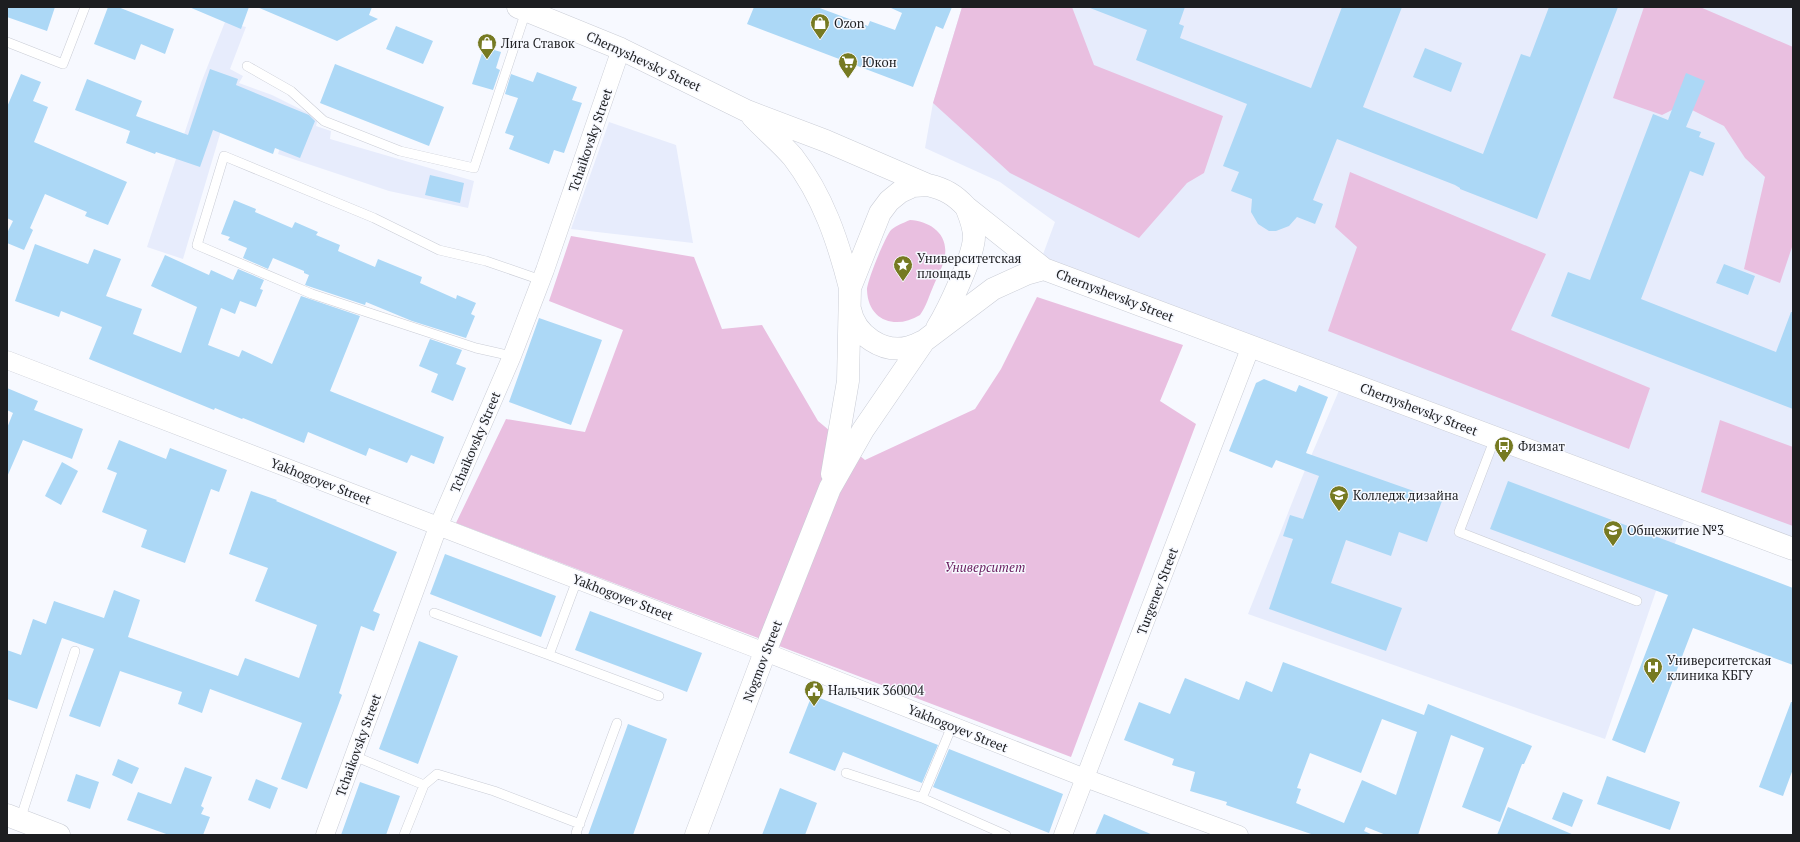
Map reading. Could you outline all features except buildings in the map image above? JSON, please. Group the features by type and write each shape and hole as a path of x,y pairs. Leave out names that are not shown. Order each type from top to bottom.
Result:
{"street":[{"name":"Chernyshevsky Street","path":"522,9 621,49 747,111"},
{"name":"Tchaikovsky Street","path":"325,835 438,527 512,356 541,280 621,49"},
{"path":"747,111 826,141 928,185 942,188 955,196 966,207 972,222 974,238 971,253 944,316 864,430 830,488"},
{"path":"747,111 792,156 810,182 829,220 843,259 850,294 851,314 857,327 866,337 877,344 893,348 909,347 930,336 993,289 1026,274 1044,269"},
{"path":"830,488 848,381 850,294 880,213 889,201 900,192 913,186 928,185"},
{"name":"Chernyshevsky Street","path":"966,207 1044,269 1793,549"},
{"name":"Turgenev Street","path":"1063,835 1251,346"},
{"name":"Yakhogoyev Street","path":"7,360 765,652 1085,778 1239,835"},
{"name":"Nogmov Street","path":"696,835 765,652 830,488"},
{"path":"14,817 59,835"}],"lane":[{"path":"7,42 63,64 85,7"},
{"path":"247,66 291,91 324,121 400,151 474,168 522,9"},
{"path":"512,356 476,348 312,294 197,245 224,156 374,218 439,250 486,261 541,280"},
{"path":"1495,438 1459,532 1637,601"},
{"path":"549,655 577,580"},
{"path":"434,612 658,696"},
{"path":"14,817 75,651"},
{"path":"577,835 617,723"},
{"path":"922,798 952,726"},
{"path":"354,756 424,785"},
{"path":"846,773 922,798 1006,835"},
{"path":"404,835 424,785 436,774 494,791 580,824"}],"shaded area":[{"path":"962,7 1793,7 1793,549 1688,510 1656,591 1605,739 1248,614 1303,475 1343,381 1039,265 1055,222 1000,182 925,148 933,103"},
{"path":"225,22 246,27 230,69 243,76 239,83 272,95 318,118 316,126 331,131 330,139 474,181 468,208 389,191 278,154 285,132 228,107 183,259 147,247 201,83"},
{"path":"609,122 676,145 693,243 571,229"}],"green space":[{"path":"962,7 1072,7 1094,65 1223,116 1204,173 1187,183 1139,238 1010,173 933,103"},
{"path":"1644,7 1700,7 1793,47 1793,244 1780,283 1744,269 1765,177 1745,158 1724,126 1682,105 1662,115 1613,98"},
{"path":"1350,172 1546,254 1511,330 1650,388 1629,449 1328,331 1357,247 1335,227"},
{"path":"910,220 924,223 936,230 943,240 945,255 942,267 926,305 920,315 911,320 893,322 885,320 872,309 867,290 877,259 888,234 900,224"},
{"name":"Университет","path":"571,236 694,257 722,329 762,325 818,421 865,460 975,409 1001,369 1037,297 1183,345 1160,401 1196,424 1071,757 456,523 506,419 585,432 623,330 549,301"},
{"path":"1720,420 1793,447 1793,526 1701,492"}],"place":[{"name":"Ozon","path":"820,40"},
{"name":"Лига Ставок","path":"487,60"},
{"name":"Юкон","path":"848,79"},
{"name":"Университетская площадь","path":"903,282"},
{"name":"Физмат","path":"1504,463"},
{"name":"Колледж дизайна","path":"1339,512"},
{"name":"Общежитие №3","path":"1613,547"},
{"name":"Университетская клиника КБГУ","path":"1653,684"},
{"name":"Нальчик 360004","path":"814,707"}]}
